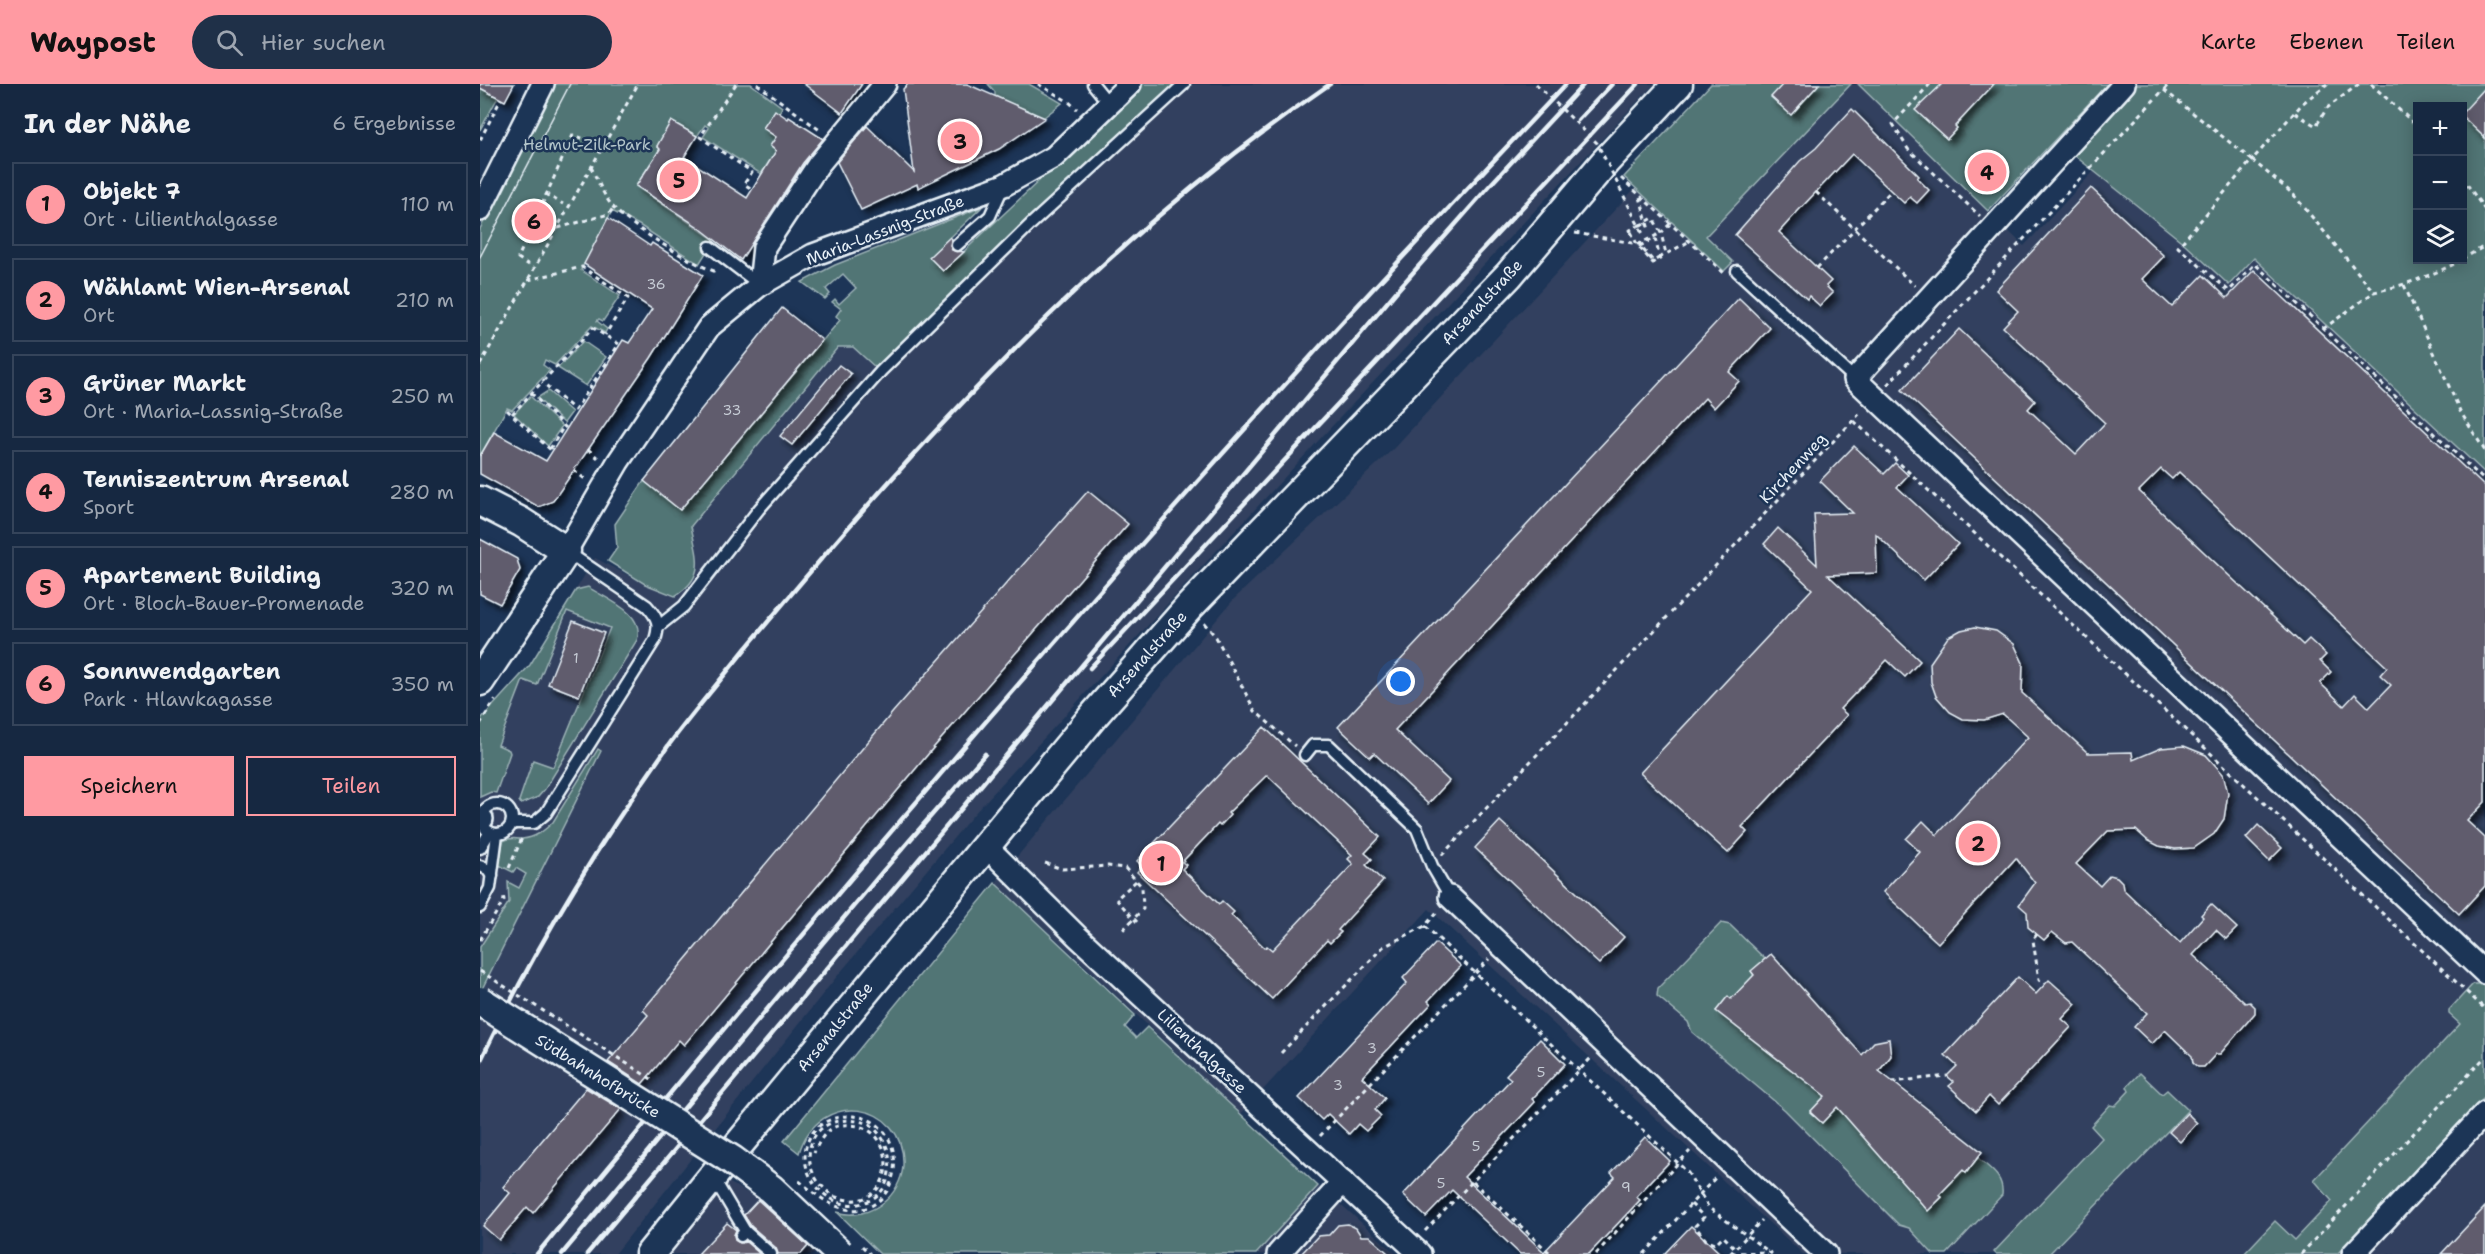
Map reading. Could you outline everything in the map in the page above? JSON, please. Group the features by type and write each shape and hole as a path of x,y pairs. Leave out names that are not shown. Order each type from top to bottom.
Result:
{"main road":[{"name":"Arsenalstraße","path":"650,1254 715,1164 986,846 1095,714 1190,606 1476,310 1605,162 1678,84"},
{"path":"480,501 521,522 566,551 480,681"},
{"name":"Südbahnhofbrücke","path":"480,1001 715,1164 771,1189 840,1254"}],"street":[{"path":"480,210 543,84"},
{"path":"760,285 764,247 818,165 885,84"},
{"name":"Maria-Lassnig-Straße","path":"566,551 618,462 709,327 760,285 813,255 1004,185 1054,157 1130,84"},
{"path":"2124,84 1855,379 2485,973"},
{"name":"Lilienthalgasse","path":"986,846 1078,937 1416,1250"},
{"path":"1450,897 1826,1254"},
{"path":"2352,1254 2485,1113"},
{"path":"1278,1254 1343,1182"}],"lane":[{"path":"1094,84 1110,105"},
{"path":"659,626 684,606 759,509 881,371 1031,224 1184,84"},
{"path":"957,245 990,216 1004,185"},
{"path":"710,247 760,285"},
{"path":"1737,271 1855,379"},
{"path":"488,826 504,832 512,823 534,823 546,813 655,639 659,626 656,616 647,606 566,551"},
{"path":"1305,755 1313,745 1329,745 1417,829 1432,866 1450,897"},
{"path":"480,907 490,888 492,876 487,808 497,804 502,805 510,812 512,823"},
{"path":"480,848 488,826"},
{"path":"480,866 487,869 492,876"},
{"path":"715,1164 743,1233 771,1254"}],"path":[{"path":"480,365 638,84"},
{"path":"736,84 700,137 752,172 744,184 752,189"},
{"path":"757,84 837,142"},
{"path":"1038,84 1069,102 1091,123"},
{"path":"1536,84 1597,143 1638,226 1643,234 1639,226 1653,219 1661,233 1666,254"},
{"path":"1930,84 1893,124 1908,149 1978,215 2010,222 2027,236"},
{"name":"Kirchenweg","path":"1432,866 1854,421 2169,84"},
{"path":"2327,84 2295,113 2252,160 2178,247 2229,291 2254,264 2485,481"},
{"path":"2295,113 2316,126 2327,108 2359,84"},
{"path":"2371,84 2413,122"},
{"path":"2164,90 2293,194 2374,292"},
{"path":"480,140 501,99"},
{"path":"529,265 518,258 573,135 604,146"},
{"path":"1605,162 1722,273 1737,271"},
{"path":"591,167 613,208 630,222 701,268 721,273"},
{"path":"2467,183 2485,210"},
{"path":"1817,268 1891,190"},
{"path":"1816,192 1928,299"},
{"path":"545,194 563,204"},
{"path":"1640,196 1649,230 1646,222 1630,230 1638,246 1653,262 1660,260 1654,238 1640,246 1653,261 1659,258 1666,254 1689,242"},
{"path":"557,228 609,214 613,208"},
{"path":"1548,229 1639,244 1661,233 1670,224"},
{"path":"2467,256 2485,246"},
{"path":"2323,329 2374,292 2404,285 2437,273 2453,264"},
{"path":"528,280 582,267 628,298 605,336"},
{"path":"2404,285 2460,411 2485,451"},
{"path":"512,414 531,393 593,328 619,345 575,410 542,382"},
{"path":"507,410 551,450 566,427 531,393"},
{"path":"1854,421 2485,1009"},
{"path":"1190,606 1216,638 1255,711 1305,755"},
{"path":"508,870 522,839 534,823"},
{"path":"1045,863 1062,869 1108,866 1125,868 1142,887 1143,909 1136,920 1120,933"},
{"path":"1136,881 1116,899 1136,920"},
{"path":"1281,1053 1383,946 1425,926 1678,1163 1688,1173 1709,1208 1771,1253"},
{"path":"2037,934 2033,940 2039,980 2045,985"},
{"path":"1308,1148 1501,946"},
{"path":"480,971 661,1085"},
{"path":"1416,1250 1473,1182 1605,1044"},
{"path":"2301,1254 2485,1057"},
{"path":"1892,1082 1947,1076"},
{"path":"798,1180 832,1204 844,1209 862,1209 879,1201 891,1184 895,1158 891,1142 872,1120 847,1116 829,1120 818,1127 807,1145 804,1158 806,1169 815,1186 831,1200 845,1204 862,1204 877,1196 887,1182 890,1157 886,1143 870,1124 845,1120 830,1123 820,1130 810,1145 810,1167 819,1183 833,1196 846,1200 862,1200 876,1193 881,1186 886,1169 885,1153 879,1139 872,1131 853,1125 832,1127 821,1137 814,1153"},
{"path":"1596,1254 1678,1163 1704,1138"},
{"path":"1644,1254 1730,1162"},
{"path":"1473,1182 1551,1254"},
{"path":"1691,1204 1704,1218 1695,1227 1706,1240 1715,1244 1723,1236 1736,1248"},
{"path":"1730,1254 1775,1206"},
{"path":"1730,1254 1771,1253"}],"shaded area":[{"path":"1192,84 1654,84 1319,440 974,814 834,980 615,1254 480,1254 480,748 595,558 645,584 841,337 886,376 1001,261"},
{"path":"1851,84 1858,84 2024,246 2094,171 2185,244 2229,284 2254,258 2485,473 2485,1207 2441,1254 1803,1254 1429,909 1241,1114 995,883 1234,599 1393,449 1635,188 1724,271 1733,262 1706,236"},
{"path":"723,1179 759,1199 815,1254 664,1254"},
{"path":"1318,1186 1344,1207 1396,1254 1256,1254"}],"green space":[{"name":"Helmut-Zilk-Park","path":"555,84 751,84 782,107 779,113 775,111 763,128 776,137 770,146 776,151 761,174 703,137 709,128 705,125 697,136 671,121 657,146 660,149 636,186 714,240 699,264 639,225 612,211 581,270 620,296 603,321 599,319 597,321 607,329 605,333 592,326 555,365 545,360 543,365 550,370 512,410 507,408 480,456 480,229"},
{"path":"988,84 1029,84 1062,103 1043,118 995,96 995,92"},
{"path":"1142,84 1177,84 876,368 853,347 838,347 691,526 697,565 692,581 685,589 675,596 645,584 608,561 617,548 615,524 644,481 680,510 840,320 836,316 841,309 832,302 835,299 839,304 856,288 843,274 826,289 830,294 825,299 802,282 835,265 982,207 930,257 943,271"},
{"path":"1711,84 1851,84 1706,236 1733,262 1724,271 1624,177"},
{"path":"1858,84 2107,84 1988,211"},
{"path":"2134,84 2485,84 2485,473 2254,258 2229,285 2185,244 2070,152"},
{"path":"480,88 498,97 480,130"},
{"path":"583,341 606,357 586,386 558,368"},
{"path":"548,391 572,412 564,423 537,398"},
{"path":"530,396 562,426 548,446 514,414"},
{"path":"588,587 623,608 630,615 636,622 637,640 545,789 538,797 521,804 519,801 533,760 553,767 610,628 567,611 537,685 523,680 498,745 509,750 510,753 496,793 491,792 480,797 480,720 530,665 576,590"},
{"path":"598,749 601,751 480,993 480,947 509,902 508,882 519,888 526,874 516,868 513,872 499,865 503,841 535,836 553,822"},
{"path":"995,883 1135,1015 1125,1027 1136,1038 1147,1027 1318,1186 1256,1254 880,1254 837,1212 855,1214 868,1211 879,1206 894,1191 903,1166 900,1144 891,1127 876,1116 859,1110 841,1111 824,1118 809,1132 799,1153 784,1141"},
{"path":"1721,923 1730,925 1765,959 1751,971 1754,975 1731,999 1727,997 1716,1011 1825,1096 1810,1112 1822,1123 1837,1107 1927,1210 1942,1198 1939,1195 1978,1158 1998,1178 2002,1195 1947,1254 1933,1254 1909,1228 1899,1225 1785,1110 1692,1032 1688,1022 1657,996 1658,988"},
{"path":"2473,984 2485,986 2485,1097 2337,1254 2244,1254 2275,1221 2295,1240 2332,1201 2314,1180 2460,1024 2449,1014 2449,1010"},
{"path":"2140,1073 2162,1094 2167,1090 2188,1110 2049,1254 1996,1254 1994,1252 2102,1138 2091,1126 2110,1105 2115,1106 2129,1091 2127,1087"}],"building":[{"path":"480,84 514,84 505,101 480,88"},
{"path":"804,84 862,84 842,113"},
{"path":"908,84 967,84 1045,118 999,149 918,188 917,184 861,210 837,162 867,126 914,172 903,89"},
{"path":"1783,84 1819,84 1791,115 1771,97"},
{"path":"1942,84 1994,84 1955,126 1957,128 1947,139 1915,110"},
{"path":"2485,88 2485,138 2467,121 2467,108"},
{"path":"1852,109 1919,176 1917,178 1929,190 1917,203 1910,197 1904,203 1852,154 1798,211 1779,232 1831,281 1826,286 1833,293 1820,306 1809,296 1807,299 1735,235 1800,161 1816,148"},
{"path":"775,110 823,139 803,163 741,260 697,226 636,186 660,149 657,146 671,121 697,136 684,157 747,198 776,151 770,146 776,137 763,128"},
{"path":"2091,188 2164,256 2142,279 2172,307 2203,275 2227,298 2254,270 2485,487 2485,802 2467,821 2485,838 2485,886 2459,914 1902,390 1959,329 2035,401 2028,409 2076,454 2105,423 2003,327 2018,311 1996,290","holes":["2161,469 2172,479 2179,472 2387,667 2380,675 2391,685 2369,708 2355,694 2344,706 2320,683 2331,672 2320,661 2326,655 2309,639 2303,645 2139,491"]},
{"path":"608,218 650,246 652,243 703,275 651,358 553,501 539,507 480,474 480,456 494,432 546,461 623,340 629,343 652,309 584,264"},
{"path":"950,237 952,250 964,252 943,271 929,257"},
{"path":"1739,298 1770,328 1729,372 1739,381 1714,408 1705,398 1395,730 1449,781 1428,804 1374,753 1370,757 1338,727"},
{"path":"782,308 822,340 680,510 644,481"},
{"path":"839,365 851,374 792,445 780,436"},
{"path":"1854,446 1884,474 1895,463 1908,475 1897,487 1958,544 1924,580 1876,534 1877,573 1828,575 1920,661 1905,677 1887,660 1840,709 1847,715 1742,827 1747,832 1728,853 1640,773 1812,589 1764,544 1778,528 1817,565 1814,514 1853,513 1820,481"},
{"path":"1088,491 1128,524 934,747 684,1045 679,1040 642,1084 608,1062 648,1015 643,1010 893,712"},
{"path":"480,539 517,559 520,570 500,604 480,594"},
{"path":"573,621 604,633 579,696 548,684"},
{"path":"1975,627 1996,631 2014,644 2023,663 2022,693 2088,753 2132,752 2133,760 2161,748 2184,746 2206,755 2223,774 2228,793 2224,819 2214,834 2194,848 2175,849 2159,846 2147,840 2136,830 2108,831 2076,864 2100,886 2110,875 2117,877 2122,882 2123,889 2180,943 2203,917 2201,915 2211,904 2237,928 2226,939 2216,930 2193,955 2245,1003 2250,1002 2255,1007 2255,1013 2220,1054 2216,1054 2204,1067 2198,1067 2193,1063 2192,1056 2165,1030 2152,1044 2134,1027 2147,1013 2072,942 2066,943 2052,932 2044,940 2028,927 2027,912 2019,905 2035,883 2016,858 1938,943 1883,892 1920,852 1906,839 1923,821 1937,835 2028,737 2003,714 1984,720 1963,719 1950,712 1936,696 1931,682 1930,663 1948,637 1961,630"},
{"path":"1264,727 1380,837 1365,853 1372,859 1366,865 1383,881 1338,930 1341,932 1330,943 1327,940 1272,999 1137,872 1142,866 1137,861","holes":["1267,775 1352,855 1348,859 1353,864 1272,950 1267,946 1265,948 1231,915 1234,912 1222,901 1219,904 1182,869 1186,865 1182,862 1218,824 1220,826 1230,815 1228,813"]},
{"path":"1500,821 1624,937 1599,964 1475,848"},
{"path":"2258,825 2282,848 2269,861 2246,838"},
{"path":"1436,943 1461,966 1428,1001 1431,1004 1362,1077 1385,1098 1375,1110 1381,1116 1366,1131 1358,1124 1349,1134 1328,1114 1322,1120 1299,1098 1407,983 1403,978"},
{"path":"1771,954 1862,1055 1874,1042 1889,1039 1891,1056 1879,1071 1982,1152 1966,1173 1963,1170 1939,1195 1942,1197 1928,1211 1837,1107 1822,1123 1810,1112 1825,1096 1716,1011 1728,996 1731,999 1754,975 1751,971"},
{"path":"2018,977 2036,994 2049,980 2076,1004 2062,1019 2071,1027 1998,1105 1989,1096 1976,1111 1949,1086 1954,1082 1947,1076 1957,1066 1945,1055"},
{"path":"1540,1039 1565,1064 1532,1099 1535,1102 1464,1177 1544,1252 1615,1177 1611,1173 1645,1137 1670,1161 1636,1197 1640,1200 1589,1254 1520,1254 1452,1190 1426,1217 1403,1195 1511,1079 1506,1075"},
{"path":"586,1088 621,1109 533,1213 527,1207 499,1240 483,1226 510,1193 503,1187"},
{"path":"2187,1113 2197,1123 2180,1142 2169,1132"},
{"path":"758,1200 808,1246 801,1254 778,1254 776,1248 751,1226 744,1215"},
{"path":"2485,1207 2485,1254 2441,1254"},
{"path":"727,1223 736,1230 734,1235 736,1241 746,1242 760,1254 698,1254"},
{"path":"1348,1224 1356,1228 1361,1236 1369,1236 1389,1254 1301,1254 1318,1236 1329,1235 1338,1225"},
{"path":"1691,1226 1721,1254 1664,1254"}],"tram line":[{"path":"480,257 570,84"}],"railway":[{"path":"480,1062 567,900 668,746 746,648 838,539 976,388 1087,280 1204,178 1330,84"},
{"path":"537,1254 815,920 1004,700 1327,339 1566,84"},
{"path":"587,1254 1395,293 1492,183 1584,84"},
{"path":"1578,120 1612,84"},
{"path":"1090,668 1638,84"},
{"path":"562,1254 883,871 985,754"}],"place":[{"name":"Grüner Markt","path":"960,141"},
{"name":"Tenniszentrum Arsenal","path":"1987,172"},
{"name":"Apartement Building","path":"679,180"},
{"name":"Sonnwendgarten","path":"534,221"},
{"name":"Wählamt Wien-Arsenal","path":"1978,843"},
{"name":"Objekt 7","path":"1161,863"}]}
